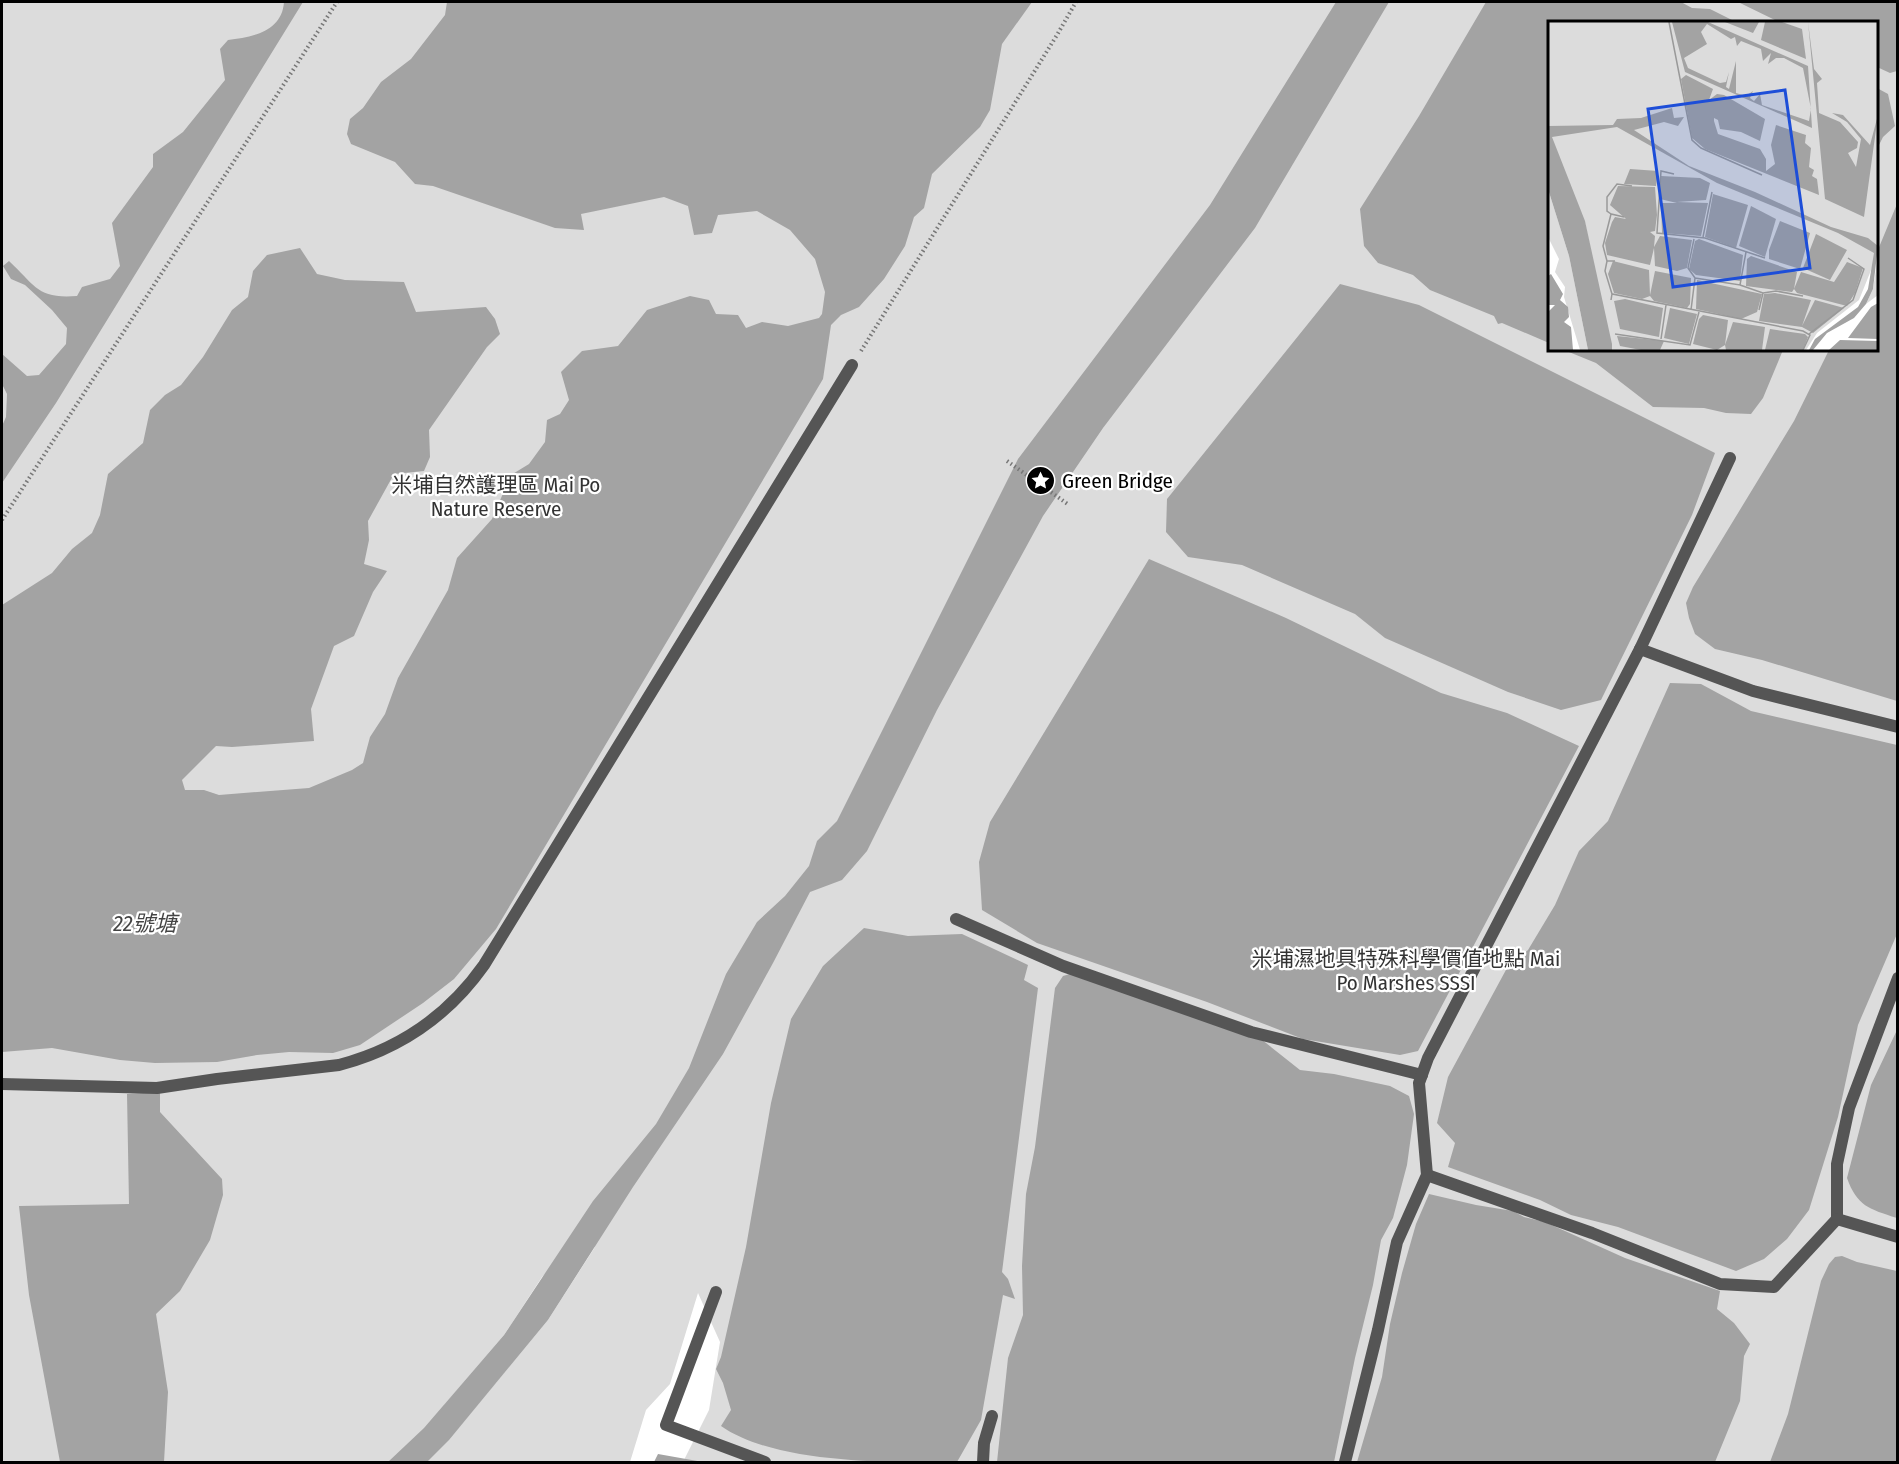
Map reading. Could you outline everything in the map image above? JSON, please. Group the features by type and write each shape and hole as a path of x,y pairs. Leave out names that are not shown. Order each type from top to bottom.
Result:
{"lane":[{"path":"2,1084 157,1088 217,1078 339,1065 363,1058 401,1041 454,1002 484,965 852,365"},
{"path":"1345,1462 1397,1242 1427,1175 1419,1083 1428,1058 1640,649 1730,458"},
{"path":"1640,649 1753,692 1898,727"},
{"path":"956,919 1063,966 1251,1032 1422,1075"},
{"path":"1427,1175 1592,1233 1720,1284 1774,1287 1837,1219 1837,1164 1849,1108 1898,978"},
{"path":"1837,1219 1898,1236"},
{"path":"716,1292 666,1425 765,1462"},
{"path":"983,1462 984,1443 992,1416"}],"path":[{"path":"2,520 337,2"},
{"path":"852,365 1076,2"},
{"path":"1007,461 1069,505"}],"green space":[{"path":"2,2 1897,2 1897,1462 683,1462 709,1410 720,1342 698,1293 670,1384 646,1410 630,1462 2,1462","holes":["595,1247 548,1320 455,1432 444,1405 504,1335 542,1277 548,1271"]}],"water":[{"path":"284,2 303,2 56,403 2,483 2,426 6,417 7,394 2,384 2,354 27,376 39,375 66,344 67,328 52,310 25,285 11,279 3,266 9,261 38,289 53,295 77,296 82,287 110,279 120,266 112,223 153,167 153,154 183,132 225,80 220,49 228,40 256,35 272,26 282,12"},
{"name":"22號塘","path":"447,2 1032,2 1002,44 990,110 980,127 932,174 924,208 914,217 905,246 884,279 859,307 841,315 831,325 823,379 496,929 454,979 423,1003 360,1045 333,1053 289,1052 217,1062 155,1063 120,1060 52,1048 2,1052 2,605 52,573 72,549 92,533 100,515 108,474 143,443 150,410 165,395 181,385 203,357 232,310 248,297 253,271 267,255 300,248 317,274 345,280 404,282 416,312 486,307 495,319 500,334 487,347 429,430 430,457 424,471 394,474 368,521 369,540 364,564 387,571 373,592 354,636 334,646 311,709 314,741 232,747 216,746 182,780 185,790 204,790 219,795 309,788 363,763 370,737 385,714 398,678 448,590 457,558 492,519 511,475 529,464 545,442 547,420 560,414 569,400 561,372 582,351 618,346 647,310 690,296 709,300 716,314 738,315 746,328 762,322 788,326 819,318 822,314 825,292 815,259 790,230 757,211 718,215 712,233 694,235 688,206 664,197 581,214 584,230 555,228 433,186 415,184 395,162 351,144 347,134 350,119 363,108 381,82 411,59 445,15"},
{"path":"1336,2 1389,2 1255,228 1103,428 1043,516 937,710 867,851 842,880 810,892 723,1054 633,1187 548,1320 449,1440 427,1462 388,1462 424,1428 504,1335 593,1201 656,1124 689,1068 726,974 757,922 785,896 809,866 817,841 837,821 1018,459 1210,205"},
{"path":"1486,2 1681,2 1692,8 1710,9 1734,21 1548,21 1548,343 1502,323 1498,324 1494,316 1430,290 1413,275 1378,263 1364,246 1360,209 1419,116"},
{"path":"1738,2 1897,2 1897,71 1890,73 1878,67 1878,21 1777,21"},
{"path":"1878,89 1888,94 1895,126 1883,137 1878,147"},
{"path":"1897,204 1897,701 1762,660 1715,649 1695,634 1686,603 1693,587 1794,421 1829,351 1878,351 1878,250"},
{"path":"1340,284 1419,305 1715,453 1692,515 1601,700 1561,710 1508,692 1385,638 1355,614 1242,565 1188,557 1166,532 1167,499"},
{"path":"1566,351 1783,351 1763,398 1751,414 1726,413 1704,408 1653,407 1596,363"},
{"path":"1149,559 1286,618 1441,693 1507,713 1579,746 1418,1051 1400,1055 1303,1039 1207,1002 1037,943 982,910 979,862 990,822"},
{"path":"1670,683 1701,684 1751,711 1897,745 1897,934 1858,1025 1838,1117 1809,1210 1787,1239 1764,1259 1736,1271 1618,1227 1571,1215 1540,1200 1448,1167 1455,1143 1437,1123 1448,1077 1507,968 1528,950 1555,905 1579,851 1608,821"},
{"path":"864,928 908,936 962,934 1028,965 1024,980 1038,988 1002,1272 1008,1279 1015,1299 1003,1295 981,1420 957,1462 834,1459 771,1448 721,1426 731,1410 716,1369 721,1357 746,1247 771,1103 791,1019 823,966"},
{"path":"1080,971 1256,1035 1300,1070 1334,1074 1390,1086 1409,1096 1414,1114 1407,1165 1393,1218 1381,1240 1334,1462 997,1462 1008,1358 1023,1315 1022,1266 1026,1194 1035,1147 1055,988 1063,976"},
{"path":"1897,1030 1897,1218 1872,1209 1860,1201 1847,1178 1871,1085"},
{"path":"160,1092 160,1112 222,1179 223,1195 210,1240 180,1291 156,1314 168,1392 164,1462 60,1462 29,1295 19,1206 129,1204 127,1094"},
{"path":"1429,1194 1513,1211 1524,1217 1545,1222 1625,1258 1720,1291 1717,1309 1734,1323 1750,1344 1744,1356 1740,1401 1715,1462 1357,1462 1382,1377 1390,1324 1402,1273 1416,1224"},
{"path":"1842,1256 1857,1262 1897,1271 1897,1462 1770,1462 1788,1414 1821,1281 1829,1264 1835,1257"},
{"path":"658,1454 703,1462 654,1462"}],"place":[{"name":"Green Bridge","path":"1041,481"}],"park label":[{"name":"米埔自然護理區 Mai Po Nature Reserve","path":"496,497"},
{"name":"米埔濕地具特殊科學價值地點 Mai Po Marshes SSSI","path":"1406,971"}]}
